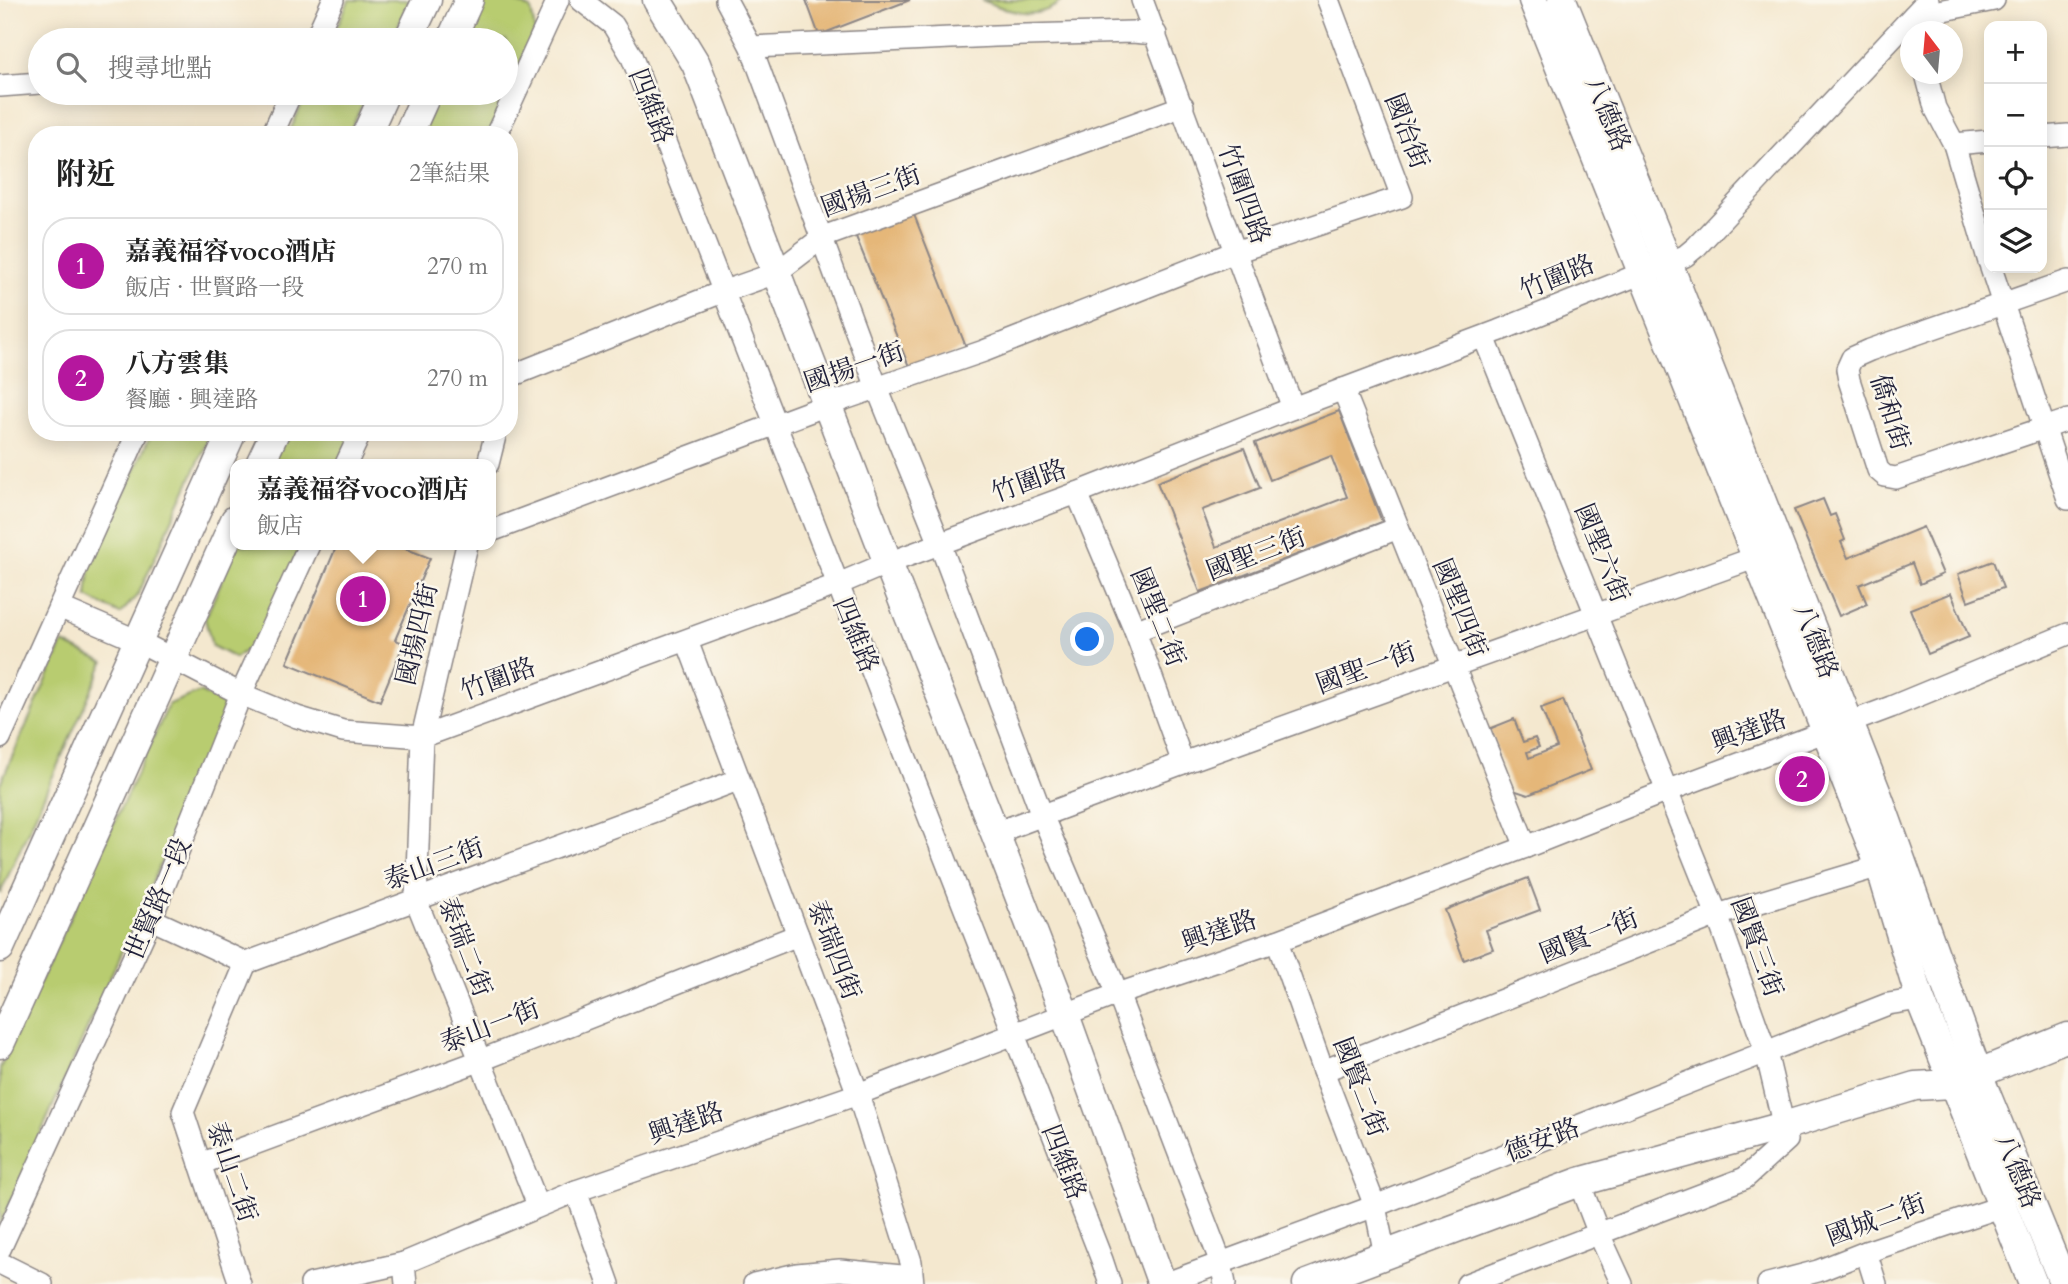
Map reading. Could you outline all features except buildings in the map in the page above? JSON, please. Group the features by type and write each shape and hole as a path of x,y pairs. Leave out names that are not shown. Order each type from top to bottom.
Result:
{"street":[{"path":"320,28 333,0"},
{"path":"413,28 426,0"},
{"path":"456,28 469,0"},
{"path":"518,87 558,0"},
{"name":"四維路","path":"581,0 613,25 631,55 1110,1284"},
{"name":"四維路","path":"657,0 696,64 1065,1015 1163,1284"},
{"path":"726,0 751,47 877,388 940,544 1042,815 1118,994 1223,1274"},
{"name":"竹圍四路","path":"1142,0 1293,408"},
{"name":"國治街","path":"1235,252 1402,197 1328,0"},
{"name":"八德路","path":"1533,0 1656,268 1837,728 1920,999 1965,1079 2064,1284"},
{"name":"八德路","path":"1562,0 1757,557 1837,728 1880,799 2003,1206 2033,1284"},
{"name":"竹圍路","path":"59,607 138,641 241,694 297,717 343,732 422,737 687,641 1077,494 1343,388 1484,337 1685,256 1928,0"},
{"path":"1912,16 1994,0"},
{"path":"751,47 995,36 1132,32 1156,34"},
{"path":"0,86 28,84"},
{"path":"1928,84 1934,108 1954,144 1984,245"},
{"path":"276,126 286,105"},
{"path":"370,126 380,105"},
{"path":"412,126 422,105"},
{"path":"500,126 510,105"},
{"name":"國揚三街","path":"518,376 722,292 776,273 823,237 1183,106"},
{"path":"2047,137 2068,135"},
{"path":"1954,144 1984,141"},
{"name":"國揚一街","path":"496,529 827,405 984,351 1235,252"},
{"path":"1993,273 2068,499"},
{"name":"僑和街","path":"2068,281 1852,358 1847,369 1878,470 1885,476 1896,478 2068,420"},
{"name":"國聖六街","path":"1484,337 1667,791"},
{"name":"國聖四街","path":"1343,388 1526,847"},
{"path":"0,738 134,441"},
{"path":"0,948 228,441"},
{"path":"262,459 271,441"},
{"path":"348,459 357,441"},
{"path":"489,459 494,441"},
{"name":"國聖二街","path":"1077,494 1135,631 1183,763"},
{"name":"國聖三街","path":"1135,631 1398,528"},
{"path":"0,1044 230,531"},
{"name":"世賢路一段","path":"0,1250 151,919 241,694 307,550"},
{"name":"國揚四街","path":"422,737 466,550"},
{"name":"國聖一街","path":"995,833 1757,557"},
{"name":"興達路","path":"311,1284 405,1274 538,1205 858,1094 1118,994 1277,941 1837,728 2068,634"},
{"name":"泰瑞四街","path":"687,641 858,1094 911,1262 913,1281"},
{"name":"泰瑞二街","path":"422,737 416,901 538,1205"},
{"name":"泰山三街","path":"246,963 738,780"},
{"name":"國賢三街","path":"1667,791 1717,915 1766,1052 1784,1126"},
{"name":"國賢一街","path":"1323,1071 1717,915 1880,866"},
{"path":"151,919 246,963"},
{"name":"泰山一街","path":"200,1164 478,1061 798,935"},
{"name":"國賢二街","path":"1277,941 1375,1206 1385,1255"},
{"name":"泰山二街","path":"240,1284 183,1112 246,963"},
{"name":"德安路","path":"1163,1284 1223,1274 1375,1206 1888,1004 1920,999"},
{"name":"德安路","path":"1307,1284 1579,1182 1784,1126 1915,1086 1965,1079 2068,1037"},
{"path":"1466,1284 1745,1178 1787,1140 1784,1126"},
{"path":"1579,1182 1622,1284"},
{"path":"576,1191 608,1284"},
{"name":"國城二街","path":"1768,1284 1818,1271 2003,1206"},
{"path":"1866,1252 1876,1284"},
{"path":"0,1263 42,1284"},
{"path":"754,1284 797,1274 840,1270 913,1281"}],"green space":[{"path":"349,0 410,0 397,28 336,28"},
{"path":"488,0 510,0 531,9 535,31 518,69 518,28 469,28 478,9"},
{"path":"982,0 1063,0 1043,11 1023,13"},
{"path":"302,105 362,105 352,126 292,126"},
{"path":"433,105 502,105 493,126 423,126"},
{"path":"148,441 208,441 138,595 120,614 87,597 90,568"},
{"path":"280,441 350,441 341,459 273,459"},
{"path":"235,550 300,550 258,641 235,658 212,646 205,619"},
{"path":"63,643 104,662 0,894 0,784"},
{"path":"200,692 224,704 220,730 0,1225 0,1068 169,704"}],"place":[{"name":"嘉義福容voco酒店","path":"363,599"},
{"name":"八方雲集","path":"1802,779"}]}
